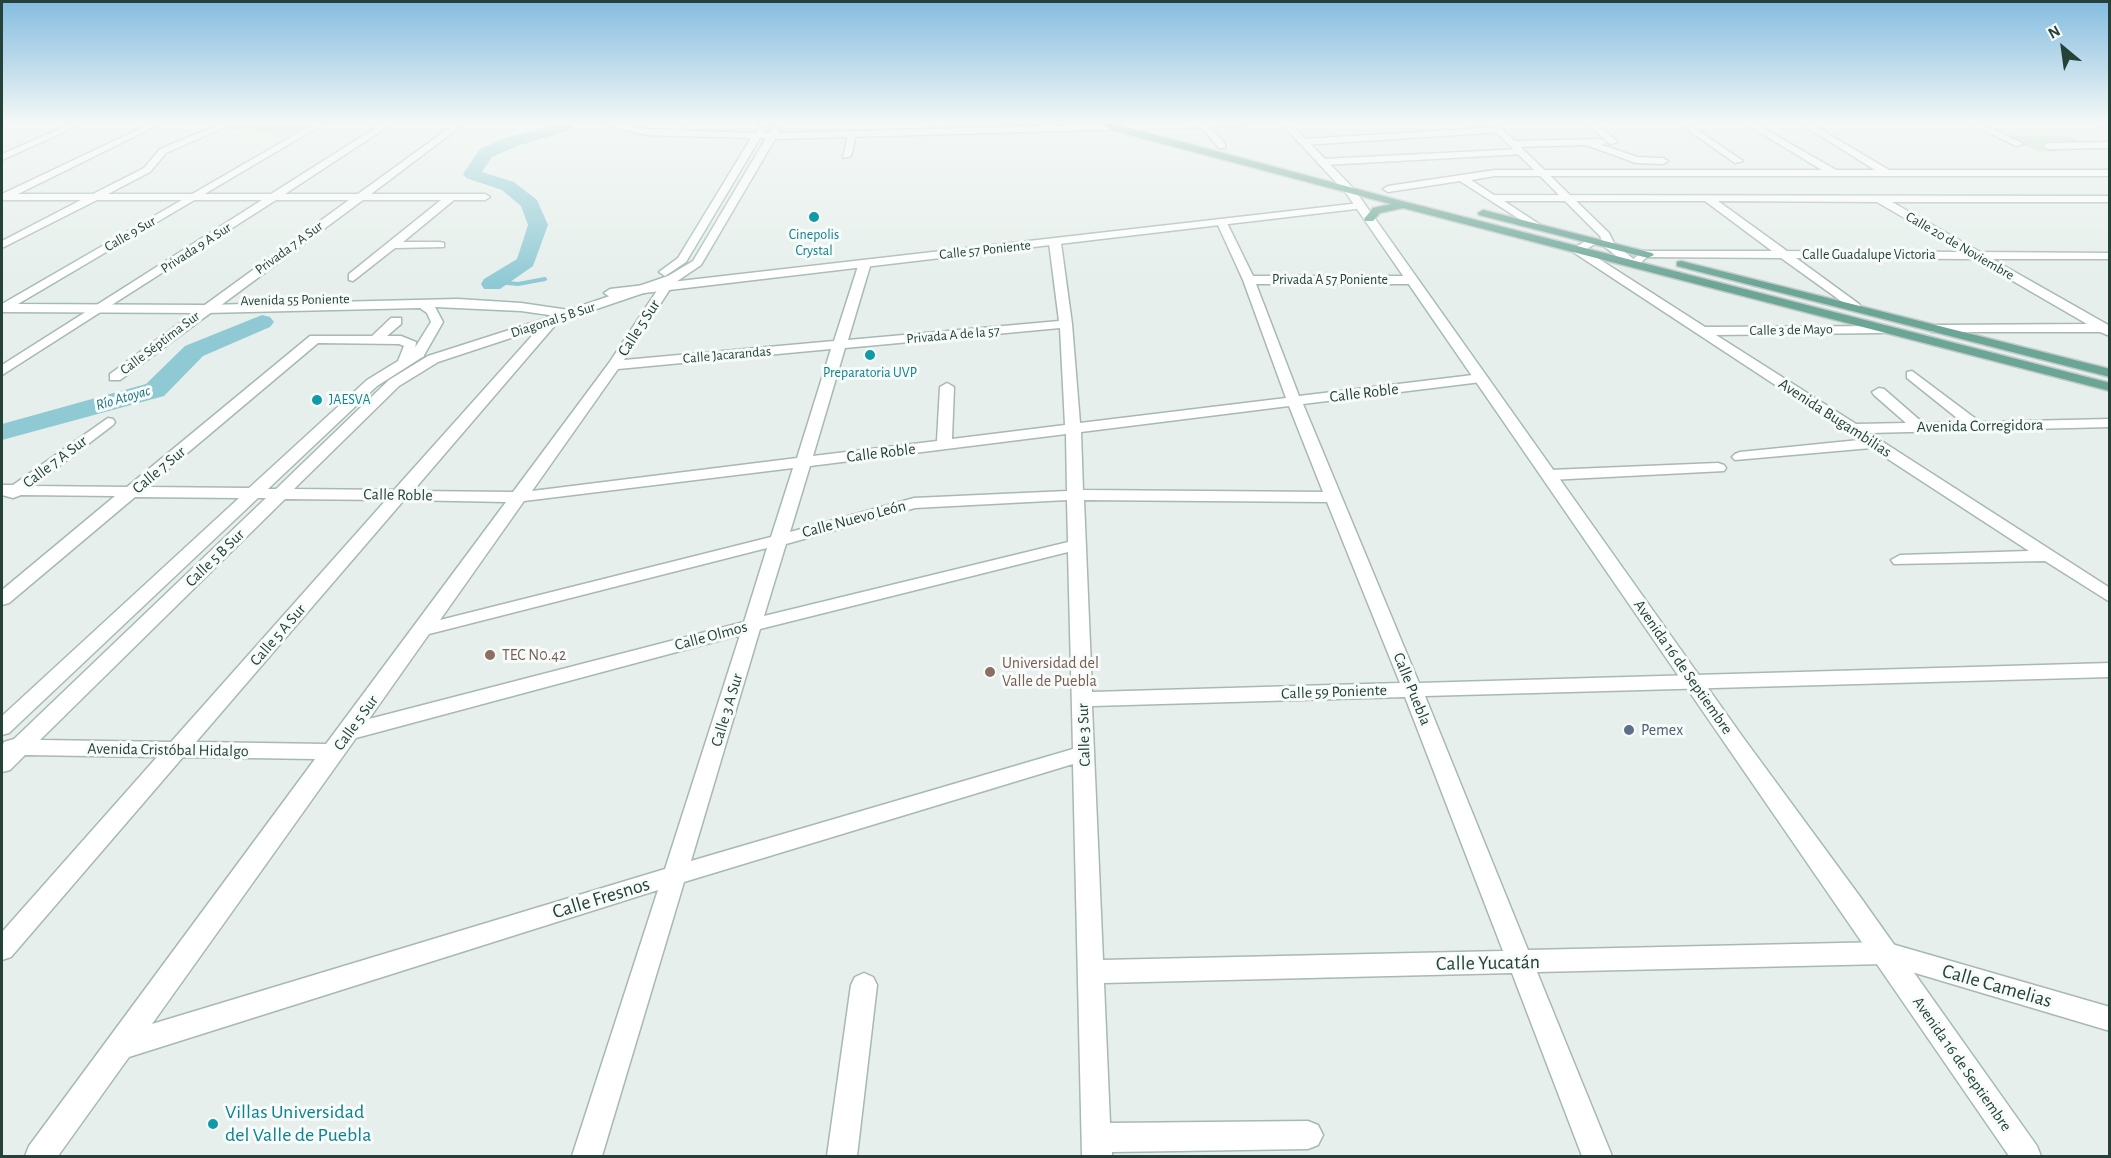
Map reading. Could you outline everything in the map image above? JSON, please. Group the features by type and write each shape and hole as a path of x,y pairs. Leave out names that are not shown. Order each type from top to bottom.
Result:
{"main road":[{"path":"1283,177 1354,198 1415,208 2109,387"},
{"path":"1301,177 1354,198 1372,213 1386,208 1415,208"},
{"path":"1354,198 1388,189 2109,373"}],"street":[{"path":"2,197 44,177"},
{"path":"2,245 133,177"},
{"name":"Calle 9 Sur","path":"4,305 217,177"},
{"name":"Calle 9 Sur","path":"4,305 229,177"},
{"name":"Privada 9 A Sur","path":"2,371 305,177"},
{"name":"Privada 7 A Sur","path":"210,306 387,177"},
{"name":"Calle 5 Sur","path":"40,1156 614,365 660,283 682,260 695,234 731,177"},
{"path":"660,283 684,273 697,263 748,177"},
{"name":"Avenida 16 de Septiembre","path":"1336,177 1354,198 1550,475 2026,1156"},
{"path":"1388,189 1460,177"},
{"path":"1460,177 1535,226"},
{"path":"1547,177 1605,235 1609,245 1633,264 1644,254"},
{"name":"Calle 20 de Noviembre","path":"1842,177 2107,329"},
{"path":"2,197 485,197"},
{"path":"353,277 451,197"},
{"name":"Calle 57 Poniente","path":"660,283 702,281 1222,223 1354,198"},
{"path":"1491,198 2109,199"},
{"path":"1707,198 1855,307"},
{"path":"2083,199 2109,211"},
{"name":"Calle Puebla","path":"1222,223 1249,280 1294,401 1413,689 1597,1156"},
{"path":"695,234 714,234"},
{"path":"1577,250 1594,241"},
{"path":"392,245 444,242 430,255"},
{"name":"Calle 3 Sur","path":"1055,243 1066,324 1074,430 1075,545 1085,753 1096,1147"},
{"name":"Avenida Bugambilias","path":"1577,250 2109,596"},
{"name":"Calle Guadalupe Victoria","path":"1644,254 2109,256"},
{"name":"Calle 3 A Sur","path":"587,1156 780,540 801,462 866,263"},
{"path":"684,273 692,279 702,281"},
{"name":"Privada A 57 Poniente","path":"1249,280 1412,280"},
{"name":"Diagonal 5 B Sur","path":"419,358 571,310 610,293 660,283"},
{"name":"Diagonal 5 B Sur","path":"588,308 660,283"},
{"name":"Avenida 55 Poniente","path":"210,306 465,297 571,310 588,308"},
{"path":"375,340 408,342 411,350 419,358 437,322 432,311 422,303"},
{"name":"Avenida 55 Poniente","path":"4,305 210,306 422,303 486,305 553,316"},
{"name":"Calle Séptima Sur","path":"115,376 210,306"},
{"name":"Calle 5 A Sur","path":"2,949 179,750 553,316"},
{"path":"375,340 396,321"},
{"name":"Privada A de la 57","path":"840,345 1066,324"},
{"path":"1937,328 2107,329"},
{"name":"Calle 3 de Mayo","path":"1700,332 1882,329"},
{"name":"Calle 7 Sur","path":"2,599 315,339 375,340"},
{"name":"Calle Jacarandas","path":"614,365 840,345"},
{"name":"Calle 5 B Sur","path":"2,728 372,383 419,358"},
{"name":"Calle 5 B Sur","path":"2,764 10,747 280,494 419,358"},
{"path":"1912,375 1976,426"},
{"name":"Calle Roble","path":"9,490 519,497 1480,378"},
{"path":"944,446 947,387"},
{"path":"1879,392 1919,427"},
{"name":"Calle 7 A Sur","path":"2,501 9,490 108,422"},
{"name":"Avenida Corregidora","path":"1850,429 2109,423"},
{"path":"1740,458 1872,443"},
{"path":"1550,475 1718,468"},
{"name":"Calle Nuevo León","path":"422,630 780,540 914,503 1075,495 1334,497"},
{"name":"Calle Olmos","path":"349,732 753,625 1075,545"},
{"path":"1900,560 2047,555"},
{"path":"2081,578 2109,578"},
{"name":"Calle 59 Poniente","path":"1082,699 2109,670"},
{"name":"Avenida Cristóbal Hidalgo","path":"10,747 334,752"},
{"name":"Calle Fresnos","path":"119,1047 675,875 1085,753"},
{"name":"Calle Yucatán","path":"1091,972 1885,953"},
{"name":"Calle Camelias","path":"1885,953 2109,1019"},
{"path":"842,1156 864,985"},
{"path":"1096,1147 1308,1135"}],"waterway":[{"name":"Río Atoyac","path":"481,177 508,186 530,204 538,225 526,262 492,284"},
{"path":"498,282 518,284 545,279"},
{"name":"Río Atoyac","path":"2,432 155,390 194,351 262,322"}],"place":[{"name":"Cinepolis Crystal","path":"814,217"},
{"name":"Preparatoria UVP","path":"870,355"},
{"name":"JAESVA","path":"317,400"},
{"name":"TEC N0.42","path":"490,655"},
{"name":"Universidad del Valle de Puebla","path":"990,672"},
{"name":"Pemex","path":"1629,730"},
{"name":"Villas Universidad del Valle de Puebla","path":"213,1124"}]}
